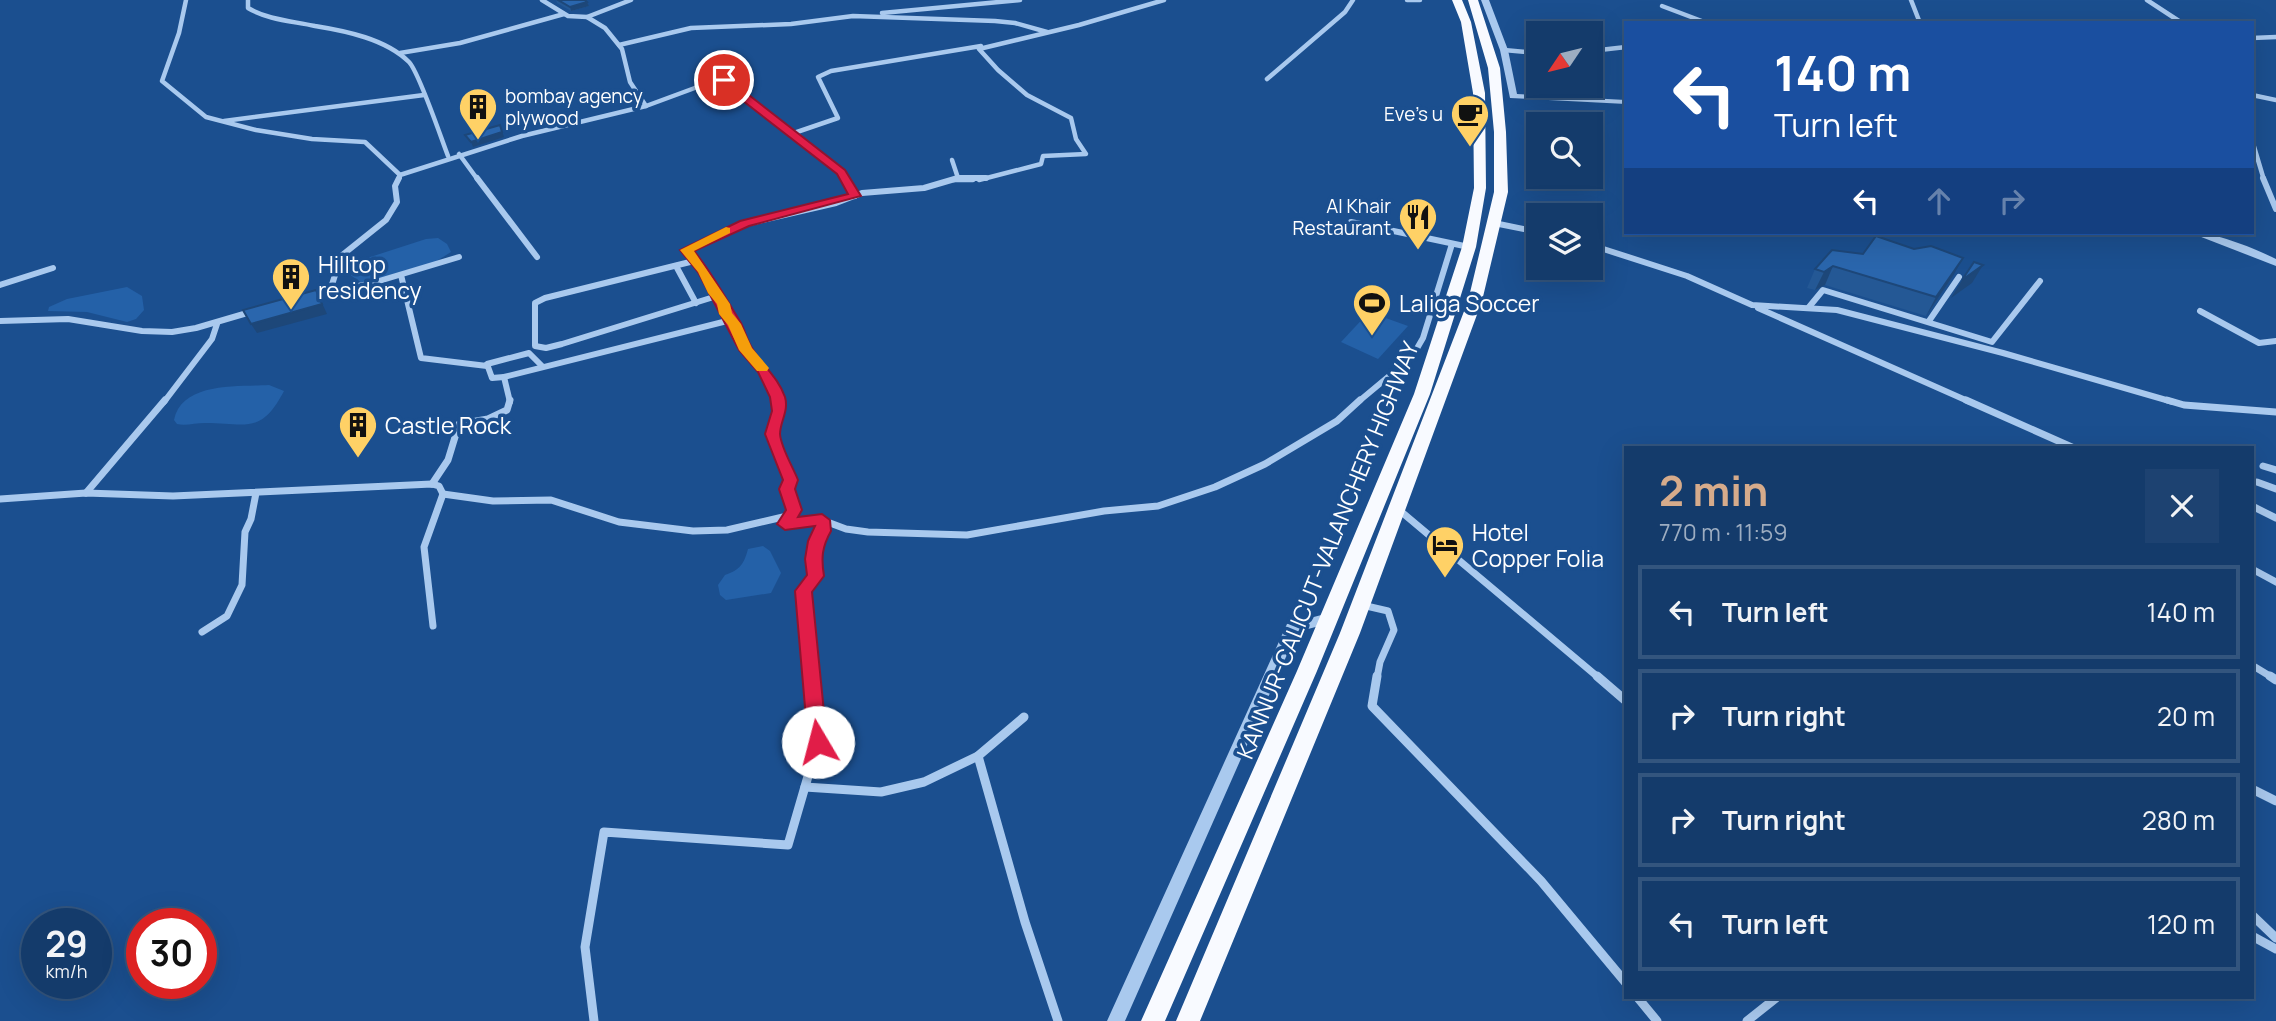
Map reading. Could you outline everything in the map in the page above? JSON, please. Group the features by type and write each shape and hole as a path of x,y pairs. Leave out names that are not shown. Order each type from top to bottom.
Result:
{"highway":[{"name":"KANNUR-CALICUT-VALANCHERY HIGHWAY","path":"1153,1021 1329,618 1422,394 1460,245 1480,188 1479,93 1466,22 1457,0"},
{"name":"KANNUR-CALICUT-VALANCHERY HIGHWAY","path":"1188,1021 1361,605 1475,301 1501,192 1500,132 1494,68 1483,23 1473,0"}],"street":[{"path":"186,0 179,33 162,81 206,117 312,139 365,142 400,175"},
{"path":"248,0 248,8 261,16 363,38 400,53 411,64 448,156"},
{"path":"542,0 564,15"},
{"path":"400,53 460,43 564,15 587,17 631,0"},
{"path":"619,45 691,28 791,24 1020,0"},
{"path":"794,134 838,118 818,77 831,71 989,45 1102,19 1164,0"},
{"path":"1266,79 1290,62 1345,12 1353,0"},
{"path":"1407,0 1420,0"},
{"path":"1485,0 1504,50 1513,96 1624,102"},
{"path":"1911,0 1919,21"},
{"path":"2147,0 2179,21"},
{"path":"1662,6 1702,21"},
{"path":"866,15 995,21 1047,32"},
{"path":"587,17 605,28 619,45 630,82 646,106"},
{"path":"2254,38 2276,37"},
{"path":"785,524 794,510 787,489 791,480 773,434 779,411 777,397 764,371 746,350 726,314 724,304 704,271 687,250 721,233 759,220 836,203 868,192 924,188 958,178 977,180 1041,164 1043,156 1086,154 1076,139 1071,118 1054,107 1040,103 991,64 979,49 989,45"},
{"path":"1603,50 1624,47"},
{"path":"1504,50 1526,52"},
{"path":"330,291 341,256 386,220 397,202 395,186 400,175 448,156 572,122 646,106 711,82 724,80 794,134 841,172 855,196"},
{"path":"220,121 424,95"},
{"path":"2254,95 2276,100"},
{"path":"2254,147 2267,191 2276,209"},
{"path":"459,154 537,257"},
{"path":"952,160 958,178"},
{"path":"785,524 822,520 846,529 868,532 967,536 1079,517 1104,510 1158,506 1243,475 1337,421 1385,377 1412,357 1423,338 1450,257 1460,245 1351,222"},
{"path":"1494,223 1526,230"},
{"path":"2202,235 2276,263"},
{"path":"1603,249 1687,276 2069,446"},
{"path":"302,299 349,289 459,257"},
{"path":"694,261 545,298 535,303 535,346 554,346 717,296"},
{"path":"676,266 696,303"},
{"path":"0,285 53,268"},
{"path":"401,275 421,358 487,366 495,360 529,353 542,366"},
{"path":"1929,321 1959,276"},
{"path":"1809,307 1823,290 1992,342 2040,281"},
{"path":"1752,305 1837,310 2003,353 2184,405 2276,412"},
{"path":"0,321 35,318 92,322 121,330 162,332 217,324 266,308"},
{"path":"2200,311 2259,343 2276,341"},
{"path":"487,366 492,378 505,377 731,320"},
{"path":"86,493 128,450 169,398 210,343 217,331 217,324"},
{"path":"432,484 449,460 459,424 498,416 508,410 511,404 505,377"},
{"path":"2263,466 2276,470"},
{"path":"2257,482 2276,489"},
{"path":"0,499 86,493 173,496 432,484 439,486 443,494 424,547 433,626"},
{"path":"202,632 227,616 242,585 245,532 257,493"},
{"path":"443,494 493,501 551,500 619,523 650,528 727,530 783,517 785,524"},
{"path":"2254,507 2276,517"},
{"path":"1398,508 1624,699"},
{"path":"591,1020 585,947 604,832 788,845 818,742 804,591 816,576 813,559 816,541 823,531 822,520"},
{"path":"2254,570 2276,582"},
{"path":"1361,605 1388,611 1394,630 1380,663 1372,706 1541,881 1624,981"},
{"path":"1116,1021 1292,628 1329,618"},
{"path":"2255,667 2276,680"},
{"path":"805,787 881,792 924,782 978,756 1024,717"},
{"path":"978,756 1025,922 1058,1021"},
{"path":"2254,790 2276,800"},
{"path":"2254,917 2276,938"},
{"path":"2254,937 2276,949"},
{"path":"1639,999 1657,1021"},
{"path":"1747,1021 1775,999"}],"shaded area":[{"path":"438,238 447,244 451,252 435,262 362,283 349,274 351,265 361,260 426,239"},
{"path":"127,287 142,296 144,310 136,319 127,322 87,312 48,311 49,307 67,299"},
{"name":"Laliga Soccer","path":"1369,312 1408,326 1378,359 1341,342"},
{"path":"269,385 284,391 268,415 252,424 184,425 177,424 174,420 179,407 200,392 228,387"},
{"path":"763,546 770,551 781,573 771,593 726,600 720,595 718,585 725,575 741,566 748,549"}],"building":[{"path":"558,0 585,0 587,2 570,7"},
{"path":"500,125 502,132 471,142 465,135"},
{"path":"1876,236 1914,249 1931,246 1963,258 1936,297 1833,266 1824,272 1815,269 1832,250 1863,254"},
{"path":"1974,262 1983,265 1962,280"},
{"path":"316,290 322,304 251,324 243,310"}],"slow traffic":[{"path":"726,231 692,246 687,253 704,271 714,293 724,304 726,314 734,324 746,350 762,368"}],"place":[{"name":"bombay agency plywood","path":"478,141"},
{"name":"Eve's u","path":"1470,148"},
{"name":"Al Khair Restaurant","path":"1418,251"},
{"name":"Hilltop residency","path":"291,311"},
{"name":"Laliga Soccer","path":"1372,337"},
{"name":"Castle Rock","path":"358,459"},
{"name":"Hotel Copper Folia","path":"1445,579"}],"route":[{"path":"724,80 841,172 855,196 745,224 687,250 704,271 714,293 724,304 726,314 734,324 746,350 764,371 777,397 779,411 773,434 791,480 787,489 794,510 785,524 822,520 823,531 816,541 813,559 816,576 804,591 818,742"}]}
